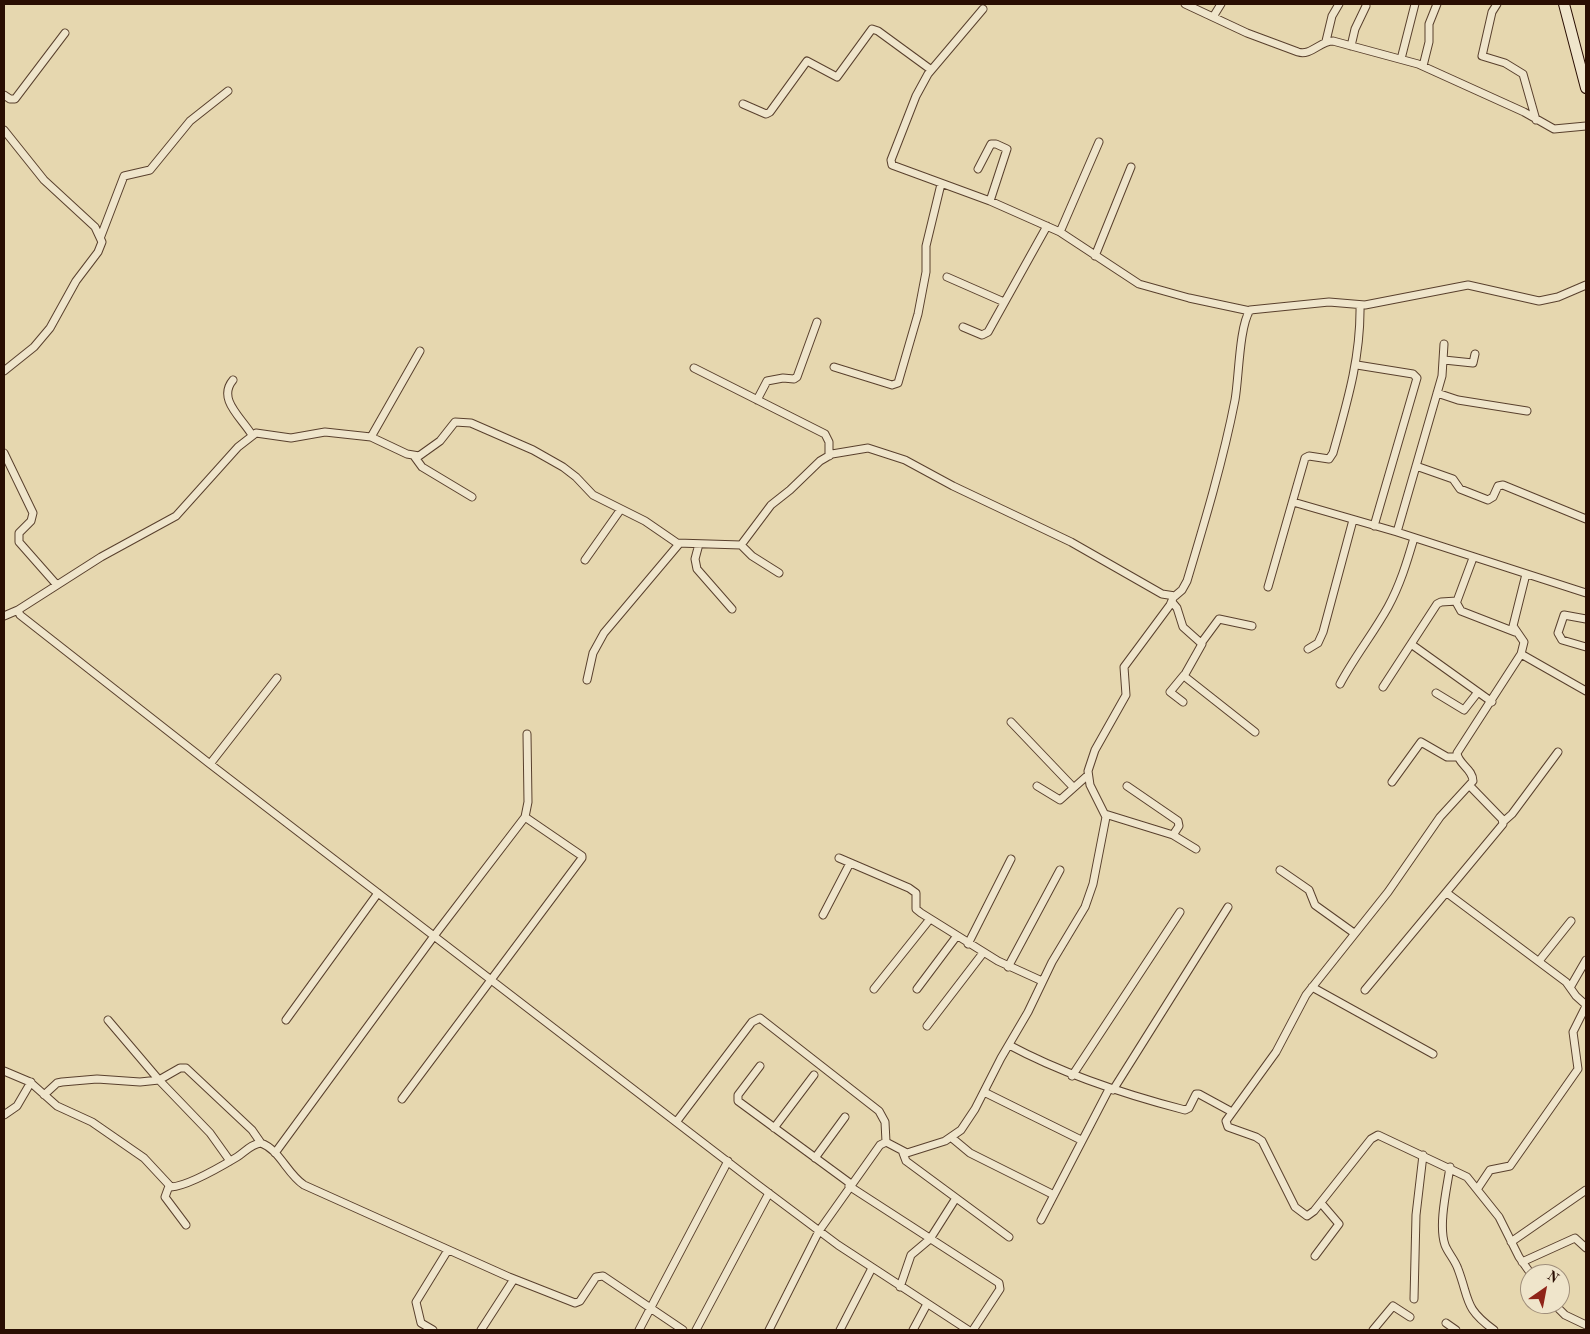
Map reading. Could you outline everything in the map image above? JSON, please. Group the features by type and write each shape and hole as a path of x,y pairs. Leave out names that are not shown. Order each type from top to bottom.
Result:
{"street":[{"path":"1185,4 1302,54 1326,41 1333,41 1423,66 1515,108 1554,129 1585,126"},
{"path":"1213,17 1221,4"},
{"path":"1326,41 1332,16 1339,4"},
{"path":"1401,59 1415,4"},
{"path":"1423,66 1429,42 1429,24 1436,4"},
{"path":"1497,4 1492,12 1482,56 1505,63 1523,74 1536,120"},
{"path":"1564,4 1584,69 1586,88"},
{"path":"1351,46 1355,29 1366,6"},
{"path":"983,8 930,69 916,96 891,163 894,167 990,202 1060,232 1139,284 1189,298 1250,311 1252,309 1329,302 1360,305 1468,285 1539,301 1558,298 1586,285"},
{"path":"743,104 766,114 770,112 807,61 837,77 872,29 878,31 930,69"},
{"path":"4,95 10,99 15,99 65,33"},
{"path":"101,236 124,176 150,170 190,121 228,91"},
{"path":"4,130 44,180 95,227 101,236 102,242 98,252 70,292 61,312 40,342 4,371"},
{"path":"1060,232 1099,142"},
{"path":"978,169 991,144 1007,149 990,202"},
{"path":"1095,256 1131,167"},
{"path":"834,367 892,385 898,382 918,314 926,272 926,246 940,184"},
{"path":"963,327 986,334 1047,226"},
{"path":"947,277 1004,302"},
{"path":"1268,587 1305,458 1309,456 1329,459 1332,457 1357,365 1360,337 1360,305"},
{"path":"903,1153 912,1152 952,1138 971,1117 1028,1012 1042,981 1089,900 1105,814 1092,792 1088,775 1095,750 1126,695 1124,667 1173,599 1182,590 1186,581 1214,492 1235,400 1243,336 1250,311"},
{"path":"756,400 767,381 783,378 794,379 797,377 817,322"},
{"path":"1397,532 1437,393 1444,360 1444,344"},
{"path":"372,437 420,351"},
{"path":"1444,360 1473,362 1475,354"},
{"path":"1357,365 1413,374 1417,378 1374,526"},
{"path":"694,368 825,434 829,442 829,456"},
{"path":"233,380 227,388 226,397 252,435"},
{"path":"1437,393 1466,402 1528,411"},
{"path":"414,456 423,454 432,448 455,422 471,423 518,443 563,467 576,476 593,495 645,521 680,544 742,546 757,560 779,574"},
{"path":"4,616 18,610 56,584 176,516 227,458 252,435 262,433 291,438 325,432 372,437 414,456 422,467 472,497"},
{"path":"742,546 771,505 829,456 868,448 892,455 1071,542 1173,599 1183,627 1202,642"},
{"path":"4,453 33,513 31,521 19,534 19,542 56,584"},
{"path":"1416,466 1453,479 1460,489 1488,500 1492,499 1498,486 1503,485 1586,519"},
{"path":"1293,502 1397,532 1586,593"},
{"path":"585,560 621,509"},
{"path":"1308,649 1318,643 1323,632 1353,520"},
{"path":"1340,684 1355,655 1383,615 1398,588 1414,538"},
{"path":"586,680 593,653 604,633 680,544"},
{"path":"699,544 695,559 696,569 732,609"},
{"path":"1456,602 1473,558"},
{"path":"1457,757 1459,749 1492,702 1520,654 1524,642 1516,632 1514,622 1526,574"},
{"path":"1383,687 1439,602 1456,602"},
{"path":"1456,602 1461,611 1516,632"},
{"path":"18,610 20,615 210,764 769,1193 872,1268 968,1330"},
{"path":"1586,619 1564,614 1558,633 1562,640 1586,647"},
{"path":"1183,702 1170,692 1184,675 1202,642 1219,619 1252,626"},
{"path":"1411,644 1492,702"},
{"path":"1520,654 1586,691"},
{"path":"1184,675 1255,732"},
{"path":"210,764 277,678"},
{"path":"1436,693 1464,710 1478,692"},
{"path":"1011,722 1073,787"},
{"path":"275,1153 434,936 525,816 528,802 527,734"},
{"path":"1392,782 1421,742 1447,757 1457,757"},
{"path":"1365,990 1503,822 1512,814 1558,752"},
{"path":"1457,757 1474,778 1470,786 1440,817 1388,892 1312,987 1276,1052 1232,1112 1226,1121 1226,1125 1262,1141 1298,1210 1307,1216 1321,1203 1374,1136 1382,1136 1450,1167 1467,1177 1478,1188 1499,1218 1522,1262 1571,1239 1575,1238 1585,1243"},
{"path":"1037,786 1058,800 1088,775"},
{"path":"1127,786 1178,821 1179,826 1173,835"},
{"path":"1470,786 1503,822"},
{"path":"1105,814 1173,835 1196,849"},
{"path":"402,1099 582,858 582,856 525,816"},
{"path":"839,858 913,891 917,896 916,909 930,919 956,937 1008,967 1042,981"},
{"path":"968,944 1011,859"},
{"path":"823,915 850,863"},
{"path":"1008,967 1060,870"},
{"path":"1280,870 1309,890 1315,906 1354,933"},
{"path":"1447,892 1570,986 1576,996 1586,1006 1573,1032 1583,1066 1510,1166 1490,1170 1478,1188"},
{"path":"286,1020 378,893"},
{"path":"1041,1220 1081,1140 1111,1089 1228,907"},
{"path":"1072,1076 1180,912"},
{"path":"874,989 930,919"},
{"path":"1539,961 1571,921"},
{"path":"917,989 956,937"},
{"path":"927,1026 983,953"},
{"path":"1570,986 1586,960"},
{"path":"1312,987 1433,1054"},
{"path":"677,1121 752,1022 760,1018 880,1111 885,1122 886,1142"},
{"path":"108,1020 159,1080 210,1132 230,1161"},
{"path":"1009,1045 1072,1076 1111,1089 1185,1110 1189,1108 1196,1094 1199,1094 1232,1112"},
{"path":"760,1066 738,1095 738,1101 850,1185 1001,1286 973,1330"},
{"path":"44,1094 62,1082 97,1079 140,1082 159,1080 180,1068 187,1068 218,1100 252,1130 261,1143 275,1153 293,1177 304,1185 514,1279 579,1303 593,1281 603,1276 683,1330"},
{"path":"4,1071 31,1082 57,1106 92,1122 144,1158 169,1186 177,1186 230,1161 253,1145 261,1143"},
{"path":"774,1128 814,1075"},
{"path":"4,1115 17,1106 31,1082"},
{"path":"984,1092 1081,1140"},
{"path":"815,1158 845,1117"},
{"path":"952,1138 970,1153 1054,1195"},
{"path":"886,1142 903,1153 906,1161 955,1200 1009,1237"},
{"path":"769,1330 819,1230 877,1148 886,1142"},
{"path":"1414,1299 1416,1215 1423,1155"},
{"path":"639,1330 728,1160"},
{"path":"1450,1167 1443,1232 1445,1244 1458,1270 1470,1307 1477,1317 1494,1330"},
{"path":"169,1186 165,1197 186,1224"},
{"path":"1511,1242 1586,1190"},
{"path":"696,1330 769,1193"},
{"path":"900,1286 911,1255 930,1239 955,1200"},
{"path":"1315,1256 1338,1224 1321,1203"},
{"path":"433,1330 420,1323 416,1302 448,1250"},
{"path":"840,1330 872,1268"},
{"path":"481,1330 514,1279"},
{"path":"913,1330 927,1304"},
{"path":"1373,1330 1393,1306 1410,1317"},
{"path":"1563,1314 1586,1325"},
{"path":"1446,1323 1456,1330"}]}
